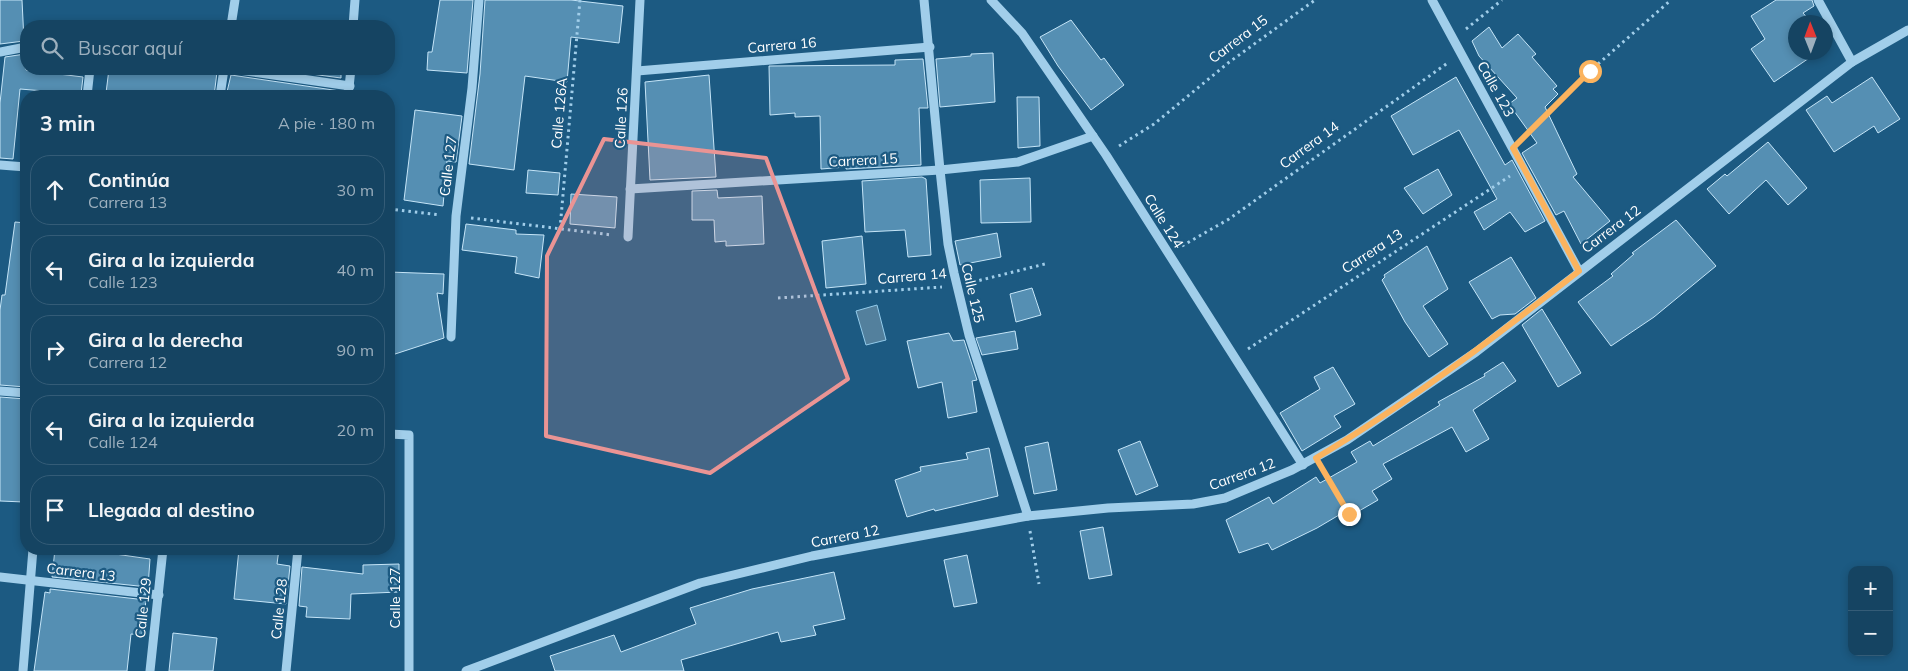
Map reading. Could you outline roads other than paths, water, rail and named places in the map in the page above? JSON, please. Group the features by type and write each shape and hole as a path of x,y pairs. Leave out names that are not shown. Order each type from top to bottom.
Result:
{"street":[{"path":"232,20 235,0"},
{"path":"353,20 355,0"},
{"name":"Calle 127","path":"450,337 456,216 472,88 479,0"},
{"name":"Calle 126","path":"628,237 640,0"},
{"name":"Calle 125","path":"924,0 948,244 969,335 1028,516"},
{"name":"Calle 124","path":"990,0 1022,33 1106,155 1303,465"},
{"name":"Calle 123","path":"1432,0 1579,271"},
{"path":"1818,0 1852,62"},
{"name":"Carrera 12","path":"466,671 700,583 812,556 1028,516 1108,508 1193,504 1225,498 1303,465 1347,440 1476,352 1852,62 1908,30"},
{"name":"Carrera 16","path":"637,71 930,47"},
{"path":"0,52 20,48"},
{"path":"88,90 89,75"},
{"path":"221,90 223,75"},
{"path":"274,75 350,86"},
{"path":"349,90 350,75"},
{"name":"Carrera 15","path":"630,189 940,170 1018,162 1093,136"},
{"path":"0,165 20,167"},
{"path":"0,391 20,392"},
{"name":"Calle 127","path":"395,434 409,435 409,671"},
{"path":"22,671 32,555"},
{"name":"Calle 129","path":"150,671 163,555"},
{"name":"Calle 128","path":"286,671 297,555"},
{"name":"Carrera 13","path":"0,577 159,595"}],"water":[{"path":"877,305 886,340 866,345 856,311"}]}
